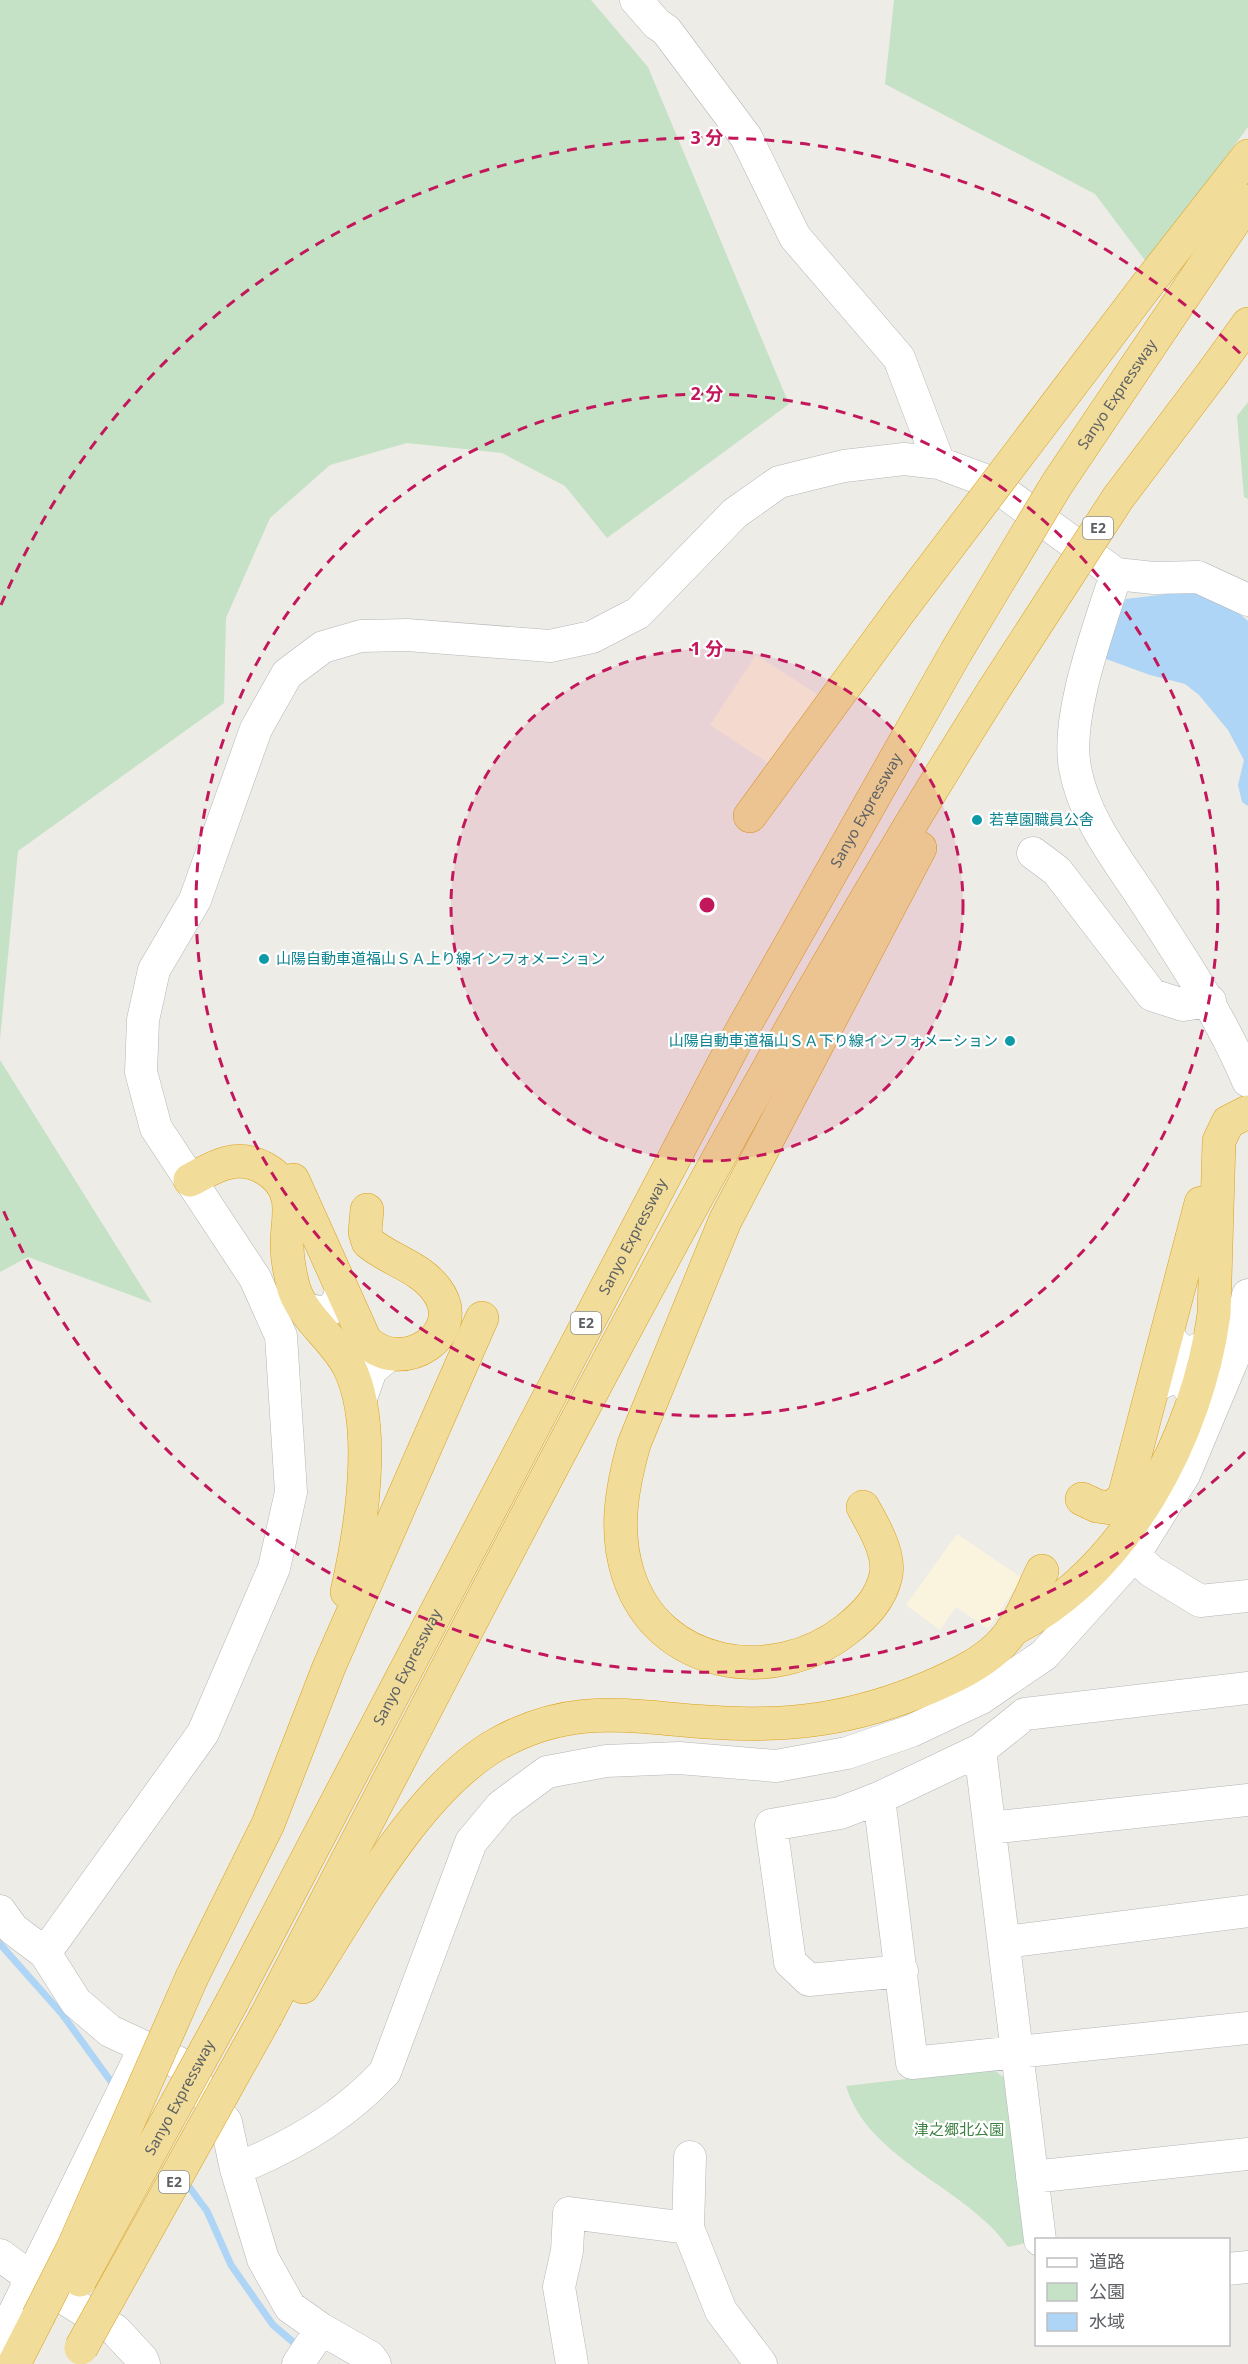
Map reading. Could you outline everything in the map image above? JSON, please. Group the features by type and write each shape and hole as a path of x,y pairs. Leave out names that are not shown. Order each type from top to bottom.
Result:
{"highway":[{"path":"750,816 902,608 1248,156"},
{"name":"Sanyo Expressway","path":"31,2364 45,2322 232,2002 721,1067 956,652 1057,484 1248,201"},
{"name":"E2","path":"76,2356 206,2124 272,2020 666,1252 769,1065 911,821 1118,498 1248,324"},
{"path":"863,1507 875,1528 883,1552 886,1573 878,1597 862,1617 836,1637 814,1651 789,1660 763,1664 736,1662 711,1657 686,1645 662,1627 643,1604 629,1576 621,1545 620,1512 624,1479 634,1444 725,1221 962,766 993,692"},
{"path":"1012,1630 1039,1616 1062,1598 1125,1531 1164,1469 1195,1400 1210,1342 1214,1314 1219,1142 1228,1122 1248,1112"},
{"path":"1082,1499 1097,1506 1111,1508 1124,1497 1200,1214 1209,1137 1220,1120 1248,1112"},
{"path":"190,1180 227,1156 249,1154 272,1160 290,1175 296,1186 365,1340 380,1352 411,1353 430,1344 443,1324 444,1305 441,1296 427,1279 368,1242 365,1232 367,1210"},
{"path":"190,1180 216,1167 237,1161 260,1166 278,1180 288,1199 288,1262 296,1293 303,1306 349,1366 360,1401 363,1448 362,1509 356,1554 329,1667"},
{"path":"14,2364 45,2322 73,2248 192,1977 268,1824 329,1667 482,1318"},
{"path":"272,2020 389,1856 438,1792 474,1759 498,1743 552,1721 582,1715 613,1713 751,1724 802,1722 886,1705 950,1678 998,1647 1012,1630 1042,1571"}],"street":[{"path":"636,0 657,24 666,30 746,137 795,237 899,358 939,463"},
{"path":"45,1953 203,1733 274,1568 291,1492 281,1336 255,1278 156,1128 141,1072 143,1020 154,970 195,900 256,729 287,674 323,647 362,636 407,635 550,646 592,637 638,613 735,513 779,483 844,465 904,459 939,463 990,482 1116,574 1154,578 1198,577 1248,600"},
{"path":"1116,574 1087,672 1075,728 1075,767 1092,820 1210,1001 1229,1034 1248,1081"},
{"path":"1033,853 1057,871 1152,995 1183,1005 1210,1001"},
{"path":"303,1306 316,1312 331,1311 339,1298 340,1287"},
{"path":"236,2169 279,2152 363,2097 385,2072 471,1842 501,1806 547,1772 606,1761 679,1758 776,1766 847,1753 911,1731 981,1698 1044,1654 1134,1555 1184,1475 1202,1437 1237,1349 1248,1294"},
{"path":"1168,1333 1172,1343 1186,1352 1195,1352 1210,1342"},
{"path":"360,1401 371,1370 390,1354"},
{"path":"1153,1389 1169,1378 1178,1378 1191,1389 1195,1400"},
{"path":"1134,1555 1151,1571 1200,1601 1248,1596"},
{"path":"902,1971 809,1980 789,1962 771,1825 840,1812 879,1798 980,1750 1025,1714 1248,1688"},
{"path":"980,1750 1040,2238"},
{"path":"879,1798 912,2063 1018,2054 1248,2028"},
{"path":"990,1828 1248,1800"},
{"path":"0,1911 13,1929 45,1953 76,2002 110,2031 183,2064 226,2122 236,2169 263,2259 290,2307 321,2329 370,2356 375,2364"},
{"path":"1005,1942 1248,1911"},
{"path":"0,2342 30,2277 146,2047"},
{"path":"1032,2177 1248,2154"},
{"path":"690,2157 688,2228 721,2311 761,2364"},
{"path":"572,2364 559,2287 567,2251 569,2213 688,2228"},
{"path":"0,2255 30,2277 116,2330 144,2364"},
{"path":"1230,2269 1248,2267"},
{"path":"298,2364 321,2329"}],"shaded area":[{"path":"756,655 820,696 774,767 710,725"},
{"path":"957,1534 1022,1578 988,1629 956,1607 940,1630 906,1605"}],"green space":[{"path":"0,0 591,0 648,67 789,404 607,538 565,486 502,453 407,443 330,465 270,518 226,618 224,703 18,851 0,1040"},
{"path":"894,0 1248,0 1248,127 1147,263 1095,194 885,84"},
{"path":"1248,402 1248,499 1244,497 1237,416"},
{"path":"0,1060 152,1303 28,1257 0,1272"},
{"name":"津之郷北公園","path":"993,2069 1012,2084 1026,2243 1008,2247 993,2229 969,2207 887,2146 856,2108 846,2086"}],"water":[{"path":"1193,591 1222,599 1248,621 1248,806 1242,802 1238,785 1244,760 1228,730 1199,695 1185,684 1150,675 1106,659 1115,621 1126,599"}],"waterway":[{"path":"0,1944 62,2014 115,2087"},
{"path":"184,2180 207,2211 231,2265 273,2325 299,2347"}],"place":[{"name":"若草園職員公舎","path":"977,820"},
{"name":"山陽自動車道福山ＳＡ上り線インフォメーション","path":"264,959"},
{"name":"山陽自動車道福山ＳＡ下り線インフォメーション","path":"1010,1041"}]}
